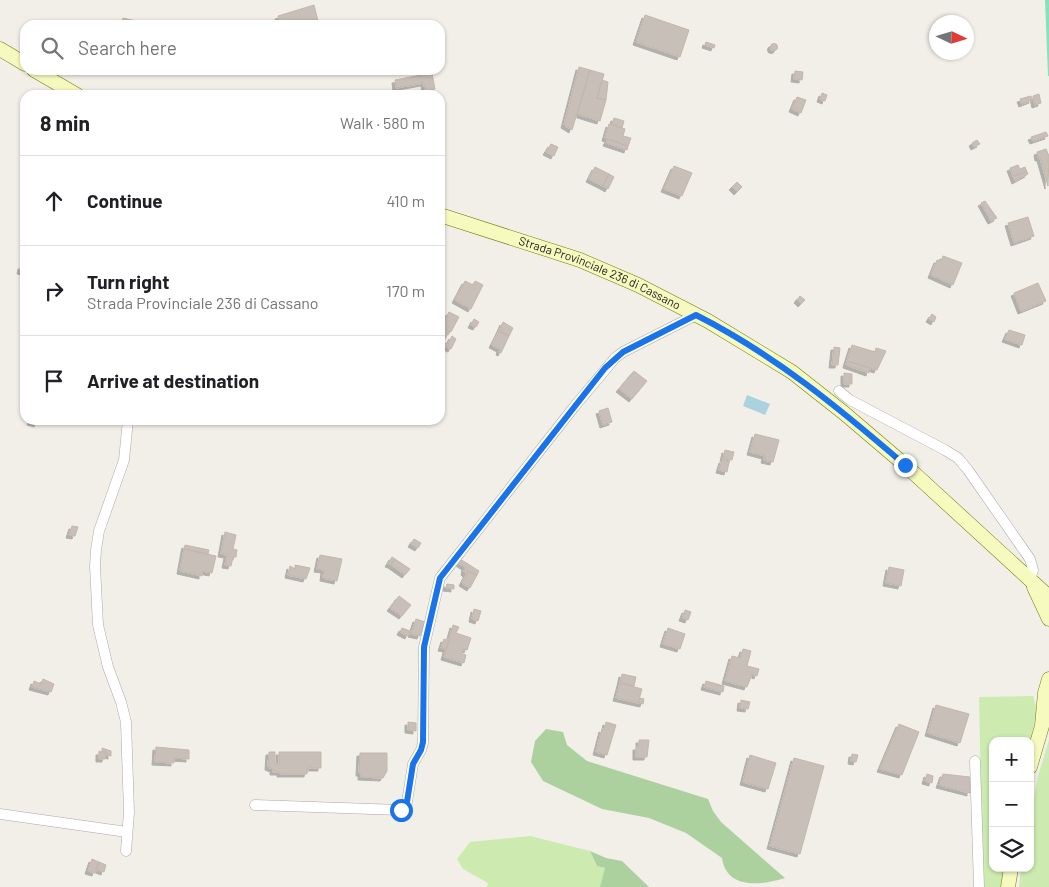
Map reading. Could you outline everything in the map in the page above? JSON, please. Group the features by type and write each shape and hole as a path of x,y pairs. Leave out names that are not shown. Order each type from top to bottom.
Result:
{"main road":[{"path":"0,49 20,61"},
{"path":"43,75 68,90"},
{"name":"Strada Provinciale 236 di Cassano","path":"445,218 580,260 638,285 696,315 792,372 839,409 939,495 1049,597"},
{"path":"1030,580 1049,619"},
{"path":"1034,753 1042,726 1045,693 1049,679"},
{"path":"1042,726 1049,713"},
{"path":"1008,887 1010,872"}],"street":[{"path":"255,805 401,810 406,808 413,764 423,742 424,647 440,578 574,407 615,358 623,352 696,315"},
{"path":"839,391 850,400 958,458 1030,559 1033,570 1030,580"},
{"path":"126,851 129,812 126,722 122,702 108,667 98,625 95,575 99,531 121,472 127,425"},
{"path":"975,761 978,887"},
{"path":"0,814 127,832"}],"green space":[{"path":"1045,0 1049,0 1049,76 1048,76"},
{"path":"1033,696 1037,711 1031,737 989,737 989,872 1004,872 1002,887 983,887 979,697"},
{"path":"546,729 563,732 567,745 587,761 708,799 713,811 721,822 785,878 763,883 744,882 736,879 729,875 722,858 686,833 649,818 602,809 543,781 531,762 535,741"},
{"path":"1049,740 1049,887 1019,887 1021,872 1034,872 1034,796"},
{"path":"530,836 590,851 597,866 605,868 601,887 487,887 488,883 463,869 457,859 470,842"},
{"path":"590,851 606,858 622,861 649,887 600,887 605,868 597,866"}],"water":[{"path":"747,395 770,404 765,415 743,406"}],"building":[{"path":"314,5 318,20 279,20 278,16"},
{"path":"645,15 689,30 680,57 636,42"},
{"path":"706,42 715,45 714,48 705,45"},
{"path":"774,44 777,47 774,50 771,47"},
{"path":"579,67 590,70 572,130 564,125"},
{"path":"590,70 604,74 597,98 606,100 600,121 577,114"},
{"path":"795,71 803,72 802,80 794,79"},
{"path":"432,75 435,89 425,90 424,83 396,88 395,80"},
{"path":"602,80 608,82 606,100 597,98"},
{"path":"822,93 827,95 825,101 820,99"},
{"path":"1039,94 1041,103 1035,105 1033,96"},
{"path":"1031,96 1032,100 1022,104 1020,99"},
{"path":"797,97 806,100 801,113 792,109"},
{"path":"614,118 624,121 622,128 612,124"},
{"path":"609,124 625,129 623,136 631,138 628,146 605,138"},
{"path":"1046,132 1048,136 1033,141 1031,137"},
{"path":"608,139 628,146 627,150 606,143"},
{"path":"977,140 980,144 974,147 972,143"},
{"path":"551,144 558,147 554,156 546,152"},
{"path":"1046,149 1049,156 1048,186 1037,152"},
{"path":"1018,165 1020,169 1025,167 1027,172 1013,176 1010,168"},
{"path":"674,166 692,173 682,196 664,189"},
{"path":"595,167 609,174 603,186 589,179"},
{"path":"1027,172 1028,174 1015,181 1013,176"},
{"path":"609,174 614,177 608,189 603,186"},
{"path":"737,182 742,187 737,192 732,187"},
{"path":"985,201 997,218 991,221 981,203"},
{"path":"1028,217 1034,236 1014,243 1008,223"},
{"path":"943,256 962,263 953,285 931,275 937,260 941,261"},
{"path":"465,281 473,285 475,281 483,285 471,309 455,300"},
{"path":"1038,283 1046,301 1021,311 1014,293"},
{"path":"800,296 805,300 801,304 797,300"},
{"path":"449,312 459,317 451,332 445,329 445,320"},
{"path":"932,314 936,317 934,322 929,319"},
{"path":"474,319 479,322 476,327 471,325"},
{"path":"503,322 513,328 509,336 499,331"},
{"path":"445,329 449,331 445,339"},
{"path":"1009,330 1025,335 1022,345 1005,339"},
{"path":"499,331 509,336 501,353 499,352 500,349 492,345"},
{"path":"452,336 456,339 451,349 445,346 445,343 448,344"},
{"path":"852,345 875,352 876,348 886,351 877,370 847,361"},
{"path":"834,347 840,348 838,365 832,365"},
{"path":"847,361 870,368 869,373 846,365"},
{"path":"634,371 647,381 632,399 619,389"},
{"path":"844,373 852,374 852,384 844,384"},
{"path":"608,408 612,422 603,425 599,411"},
{"path":"755,434 779,440 773,462 764,460 765,456 750,452"},
{"path":"725,450 734,452 732,460 723,459"},
{"path":"722,460 729,462 727,472 719,470"},
{"path":"72,526 78,527 75,536 69,535"},
{"path":"225,532 236,535 233,549 237,550 236,557 233,557 231,566 225,565 227,555 221,554"},
{"path":"414,539 421,543 418,548 411,544"},
{"path":"185,545 209,550 208,554 184,549"},
{"path":"184,549 216,556 212,573 202,571 202,576 180,571"},
{"path":"320,555 342,559 337,581 323,578 324,570 317,569"},
{"path":"392,557 395,559 391,565 388,564"},
{"path":"395,559 410,569 405,575 391,565"},
{"path":"460,559 479,571 477,575 468,571 466,574 464,572 465,567 457,562"},
{"path":"295,565 310,568 306,579 288,575 290,566 295,569"},
{"path":"889,567 904,570 901,586 886,583"},
{"path":"468,571 477,575 470,588 462,583"},
{"path":"447,584 454,585 454,589 446,588"},
{"path":"399,596 411,605 402,616 390,608"},
{"path":"474,609 481,611 478,621 472,619"},
{"path":"685,610 691,612 688,620 682,618"},
{"path":"416,619 425,622 420,636 411,634"},
{"path":"453,625 459,627 456,633 471,638 467,650 463,649 462,654 466,655 464,663 444,657"},
{"path":"402,628 410,631 408,636 400,632"},
{"path":"668,628 685,634 680,649 663,644"},
{"path":"444,639 449,641 446,649 441,648"},
{"path":"743,649 751,651 747,666 759,669 757,676 752,674 747,687 725,681 732,656 740,658"},
{"path":"622,674 636,677 634,686 620,683"},
{"path":"43,679 54,684 51,692 32,687 34,681 41,684"},
{"path":"706,681 724,686 723,692 704,687"},
{"path":"620,683 642,689 638,703 616,698"},
{"path":"640,698 644,699 643,704 638,703"},
{"path":"741,700 750,702 748,709 740,708"},
{"path":"936,705 969,714 960,743 928,733"},
{"path":"408,722 416,723 416,731 408,730"},
{"path":"606,722 616,725 607,755 596,752 602,729 604,730"},
{"path":"899,724 919,732 902,775 880,769"},
{"path":"639,740 649,740 647,757 636,757 636,747 639,747"},
{"path":"156,747 189,750 189,759 174,758 174,763 155,762"},
{"path":"102,748 111,751 111,756 105,755 106,752 102,752"},
{"path":"99,752 106,752 105,759 99,759"},
{"path":"269,752 275,752 275,764 279,764 279,752 321,752 321,768 308,768 307,774 280,774 280,772 273,772 273,769 268,767"},
{"path":"360,753 387,753 387,771 383,778 361,777 361,773 359,773"},
{"path":"852,754 858,755 856,762 851,761"},
{"path":"750,755 776,763 768,789 743,782"},
{"path":"794,758 824,766 800,854 770,846"},
{"path":"927,774 933,776 932,783 925,781"},
{"path":"943,774 970,777 970,793 939,785"},
{"path":"92,859 99,862 95,873 88,871"},
{"path":"99,862 106,865 104,872 96,869"}],"route":[{"path":"401,810 406,808 413,764 423,742 424,647 440,578 605,368 623,352 696,315 792,372 905,465"}]}
